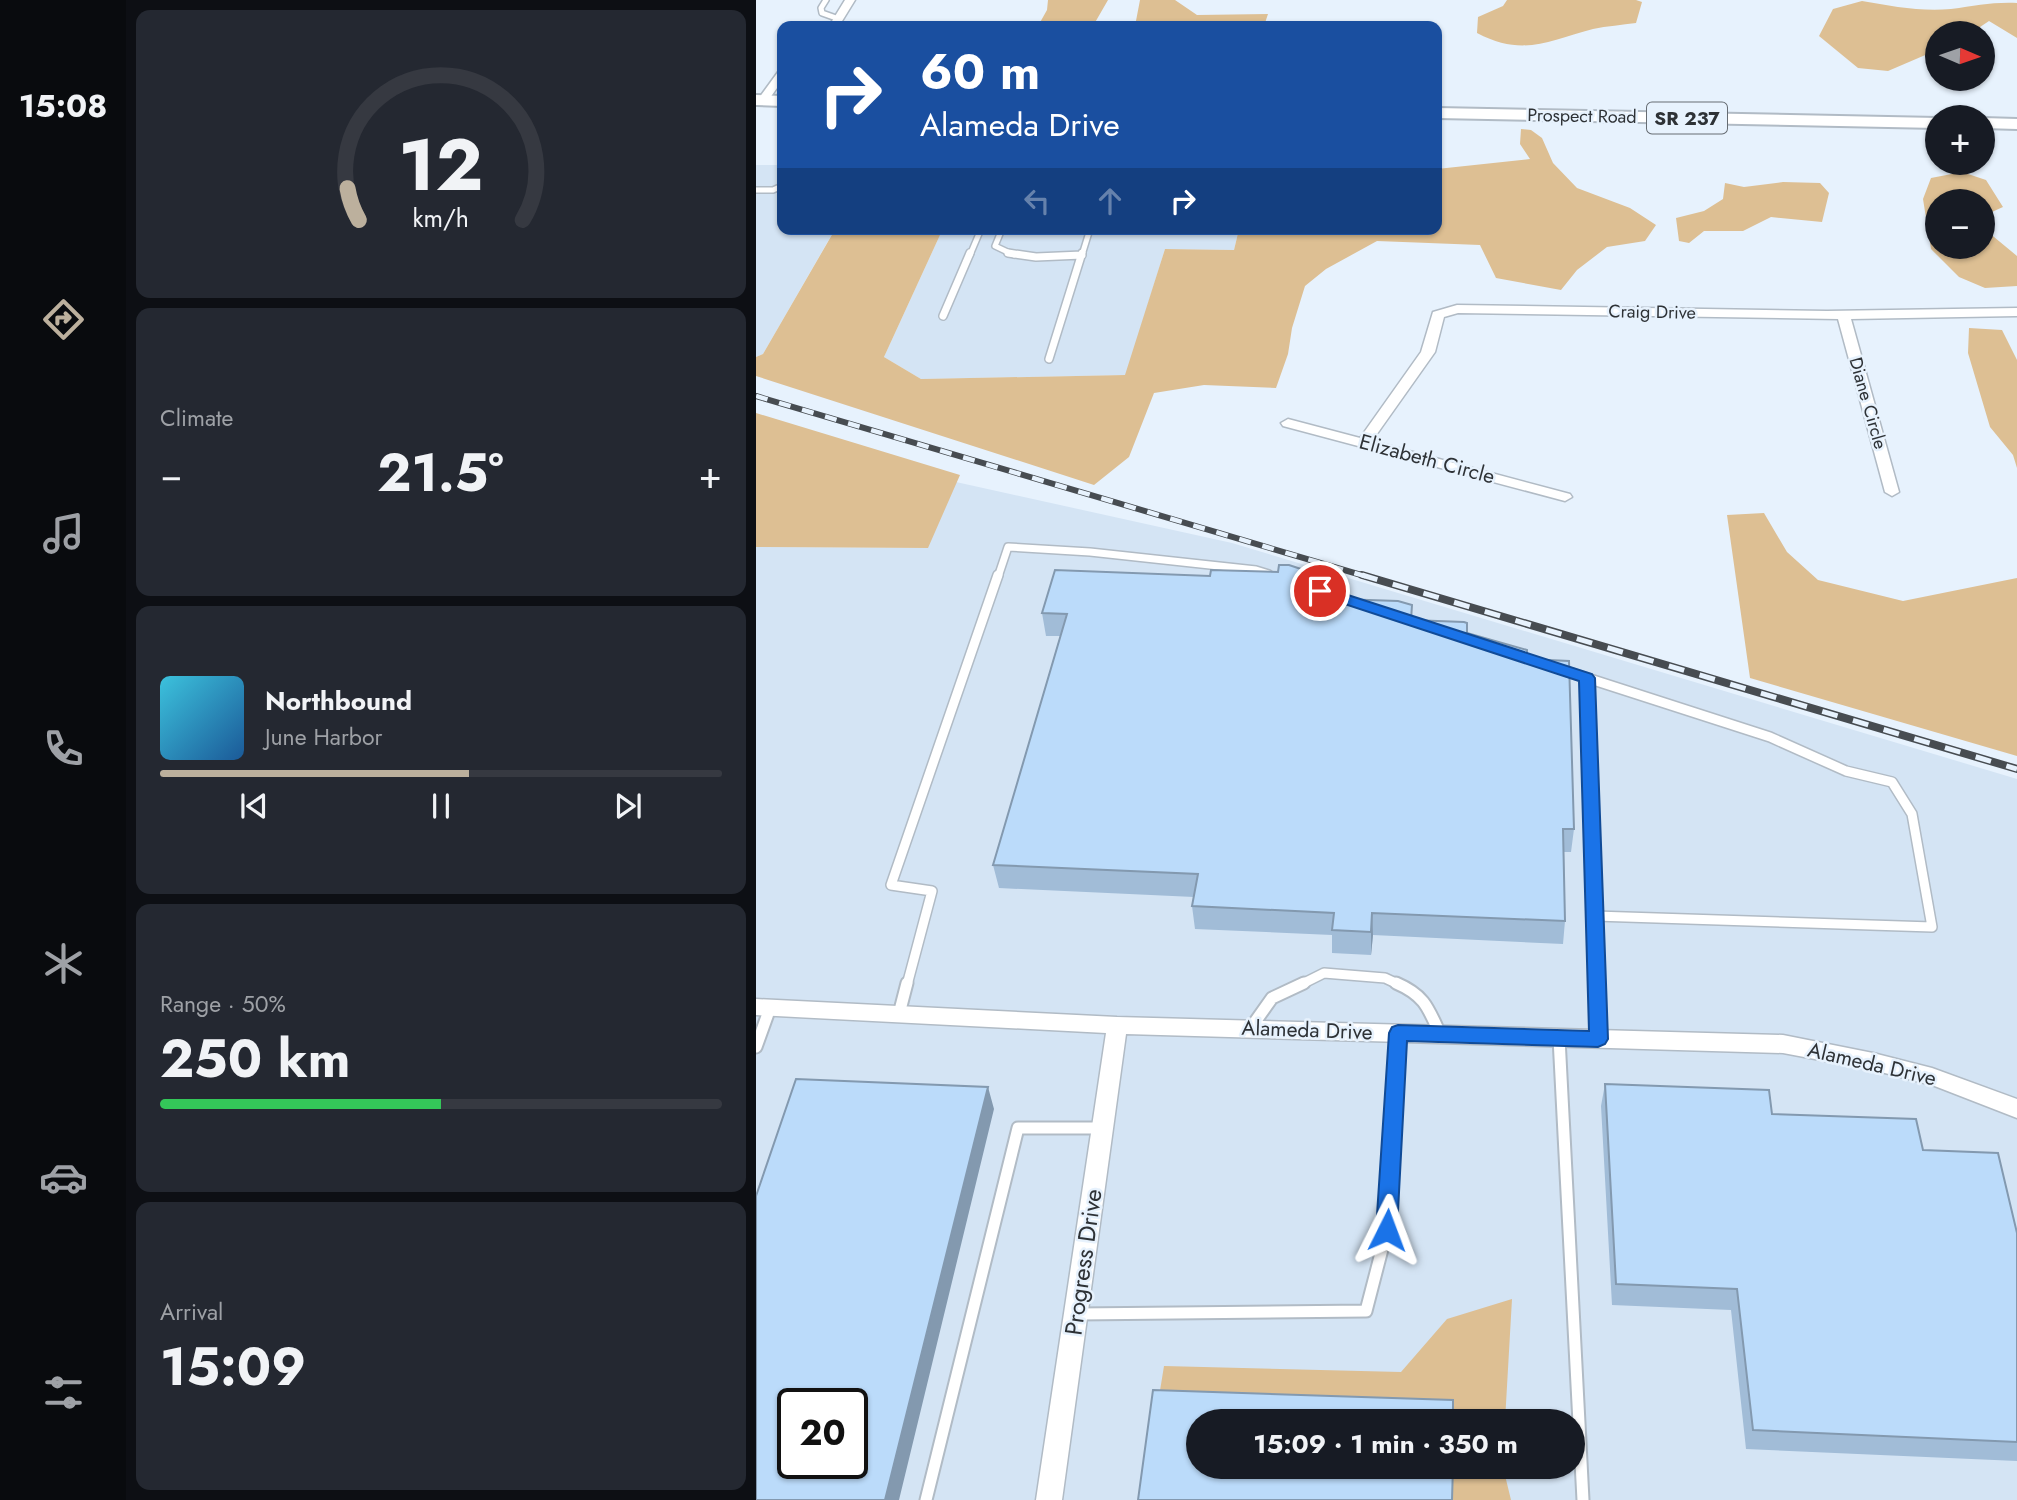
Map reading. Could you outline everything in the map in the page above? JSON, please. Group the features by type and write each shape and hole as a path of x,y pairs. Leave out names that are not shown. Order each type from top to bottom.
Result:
{"main road":[{"path":"759,100 777,101"},
{"name":"Prospect Road","path":"1442,113 1925,122"},
{"path":"1995,123 2017,124"}],"street":[{"path":"837,21 850,0"},
{"path":"759,100 777,80"},
{"name":"Craig Drive","path":"1364,442 1428,352 1438,315 1457,309 1843,315 2017,312"},
{"name":"Diane Circle","path":"1843,315 1892,492"},
{"name":"Elizabeth Circle","path":"1288,423 1565,497"},
{"name":"Alameda Drive","path":"763,1007 1117,1025 1783,1044 1854,1056 1933,1076 2017,1109"},
{"name":"Progress Drive","path":"1049,1500 1117,1025"}],"lane":[{"path":"826,0 821,8 822,13 833,21"},
{"path":"756,190 777,187"},
{"path":"943,316 978,235"},
{"path":"1000,235 995,246 1002,253 1024,256 1082,255"},
{"path":"1049,359 1088,235"},
{"path":"899,1014 932,891 891,884 1008,547 1090,552 1242,568 1279,578"},
{"path":"1547,665 1770,737 1846,771 1892,782 1912,814 1932,927 1594,916"},
{"path":"1587,678 1598,1039"},
{"path":"1250,1029 1272,998 1324,973 1385,978 1410,989 1426,1002 1440,1034"},
{"path":"756,1047 763,1007"},
{"path":"1076,1314 1366,1311 1387,1230 1398,1033"},
{"path":"1559,1038 1583,1500"},
{"path":"926,1500 1018,1128 1102,1128"}],"shaded area":[{"path":"1048,0 1108,0 1096,21 1041,21 1047,10"},
{"path":"1140,0 1175,0 1197,15 1268,14 1266,21 1136,21"},
{"path":"1507,0 1642,2 1636,23 1593,29 1549,42 1522,45 1493,40 1477,33 1478,17 1503,6"},
{"path":"1862,1 1929,10 2017,3 2017,38 1995,25 1995,21 1925,21 1925,55 1888,71 1858,68 1819,36 1833,9"},
{"path":"1521,129 1531,130 1542,138 1553,163 1577,188 1630,208 1656,225 1645,241 1607,247 1577,270 1561,290 1496,278 1480,245 1377,241 1326,269 1305,286 1292,328 1288,354 1276,388 1204,385 1154,393 1129,457 1094,485 756,376 756,357 763,354 832,235 940,235 884,357 921,379 1125,375 1165,249 1234,250 1238,235 1442,235 1442,168 1530,159 1520,144"},
{"path":"756,165 777,165 777,235 832,235 763,354 756,357"},
{"path":"1971,175 1986,180 1992,189 1927,189 1931,178"},
{"path":"1783,182 1820,183 1829,193 1822,222 1771,217 1743,231 1704,231 1689,243 1679,241 1676,218 1704,211 1723,199 1725,183 1744,187"},
{"path":"1995,194 2003,207 1995,211"},
{"path":"940,235 1238,235 1234,250 1165,249 1126,375 921,379 884,357"},
{"path":"1995,238 2017,256 2017,286 1985,288 1959,277 1941,259 1995,259"},
{"path":"1969,328 2002,330 2017,360 2017,468 2013,455 1990,427 1968,353"},
{"path":"756,413 960,475 928,548 756,547"},
{"path":"956,482 1232,543 2017,779 2017,1500 756,1500 756,547 927,548"},
{"path":"1764,513 1787,552 1818,580 1903,601 2017,578 2017,756 1750,678 1727,515"},
{"path":"1512,1299 1506,1409 1157,1409 1164,1366 1401,1372 1447,1319"},
{"path":"1452,1479 1506,1479 1511,1500 1451,1500"}],"building":[{"path":"1279,565 1301,569 1300,578 1331,579 1342,583 1340,599 1398,601 1412,605 1411,620 1464,622 1467,623 1467,633 1527,650 1527,659 1569,661 1574,829 1563,829 1565,921 1372,913 1371,932 1332,930 1334,913 1192,906 1198,874 993,865 1067,614 1042,613 1055,570 1210,576 1211,570 1278,572"},
{"path":"796,1079 988,1087 885,1500 756,1500 756,1196"},
{"path":"1605,1084 1769,1090 1772,1114 1916,1119 1923,1150 1998,1153 2017,1233 2017,1442 1753,1430 1737,1289 1616,1284"},
{"path":"1153,1390 1453,1400 1453,1409 1186,1409 1186,1479 1453,1479 1452,1500 1138,1500"}],"railway":[{"path":"756,396 1368,577"},
{"path":"1362,575 2017,769"}],"route":[{"path":"1320,591 1587,678 1598,1039 1398,1033 1387,1230"}]}
